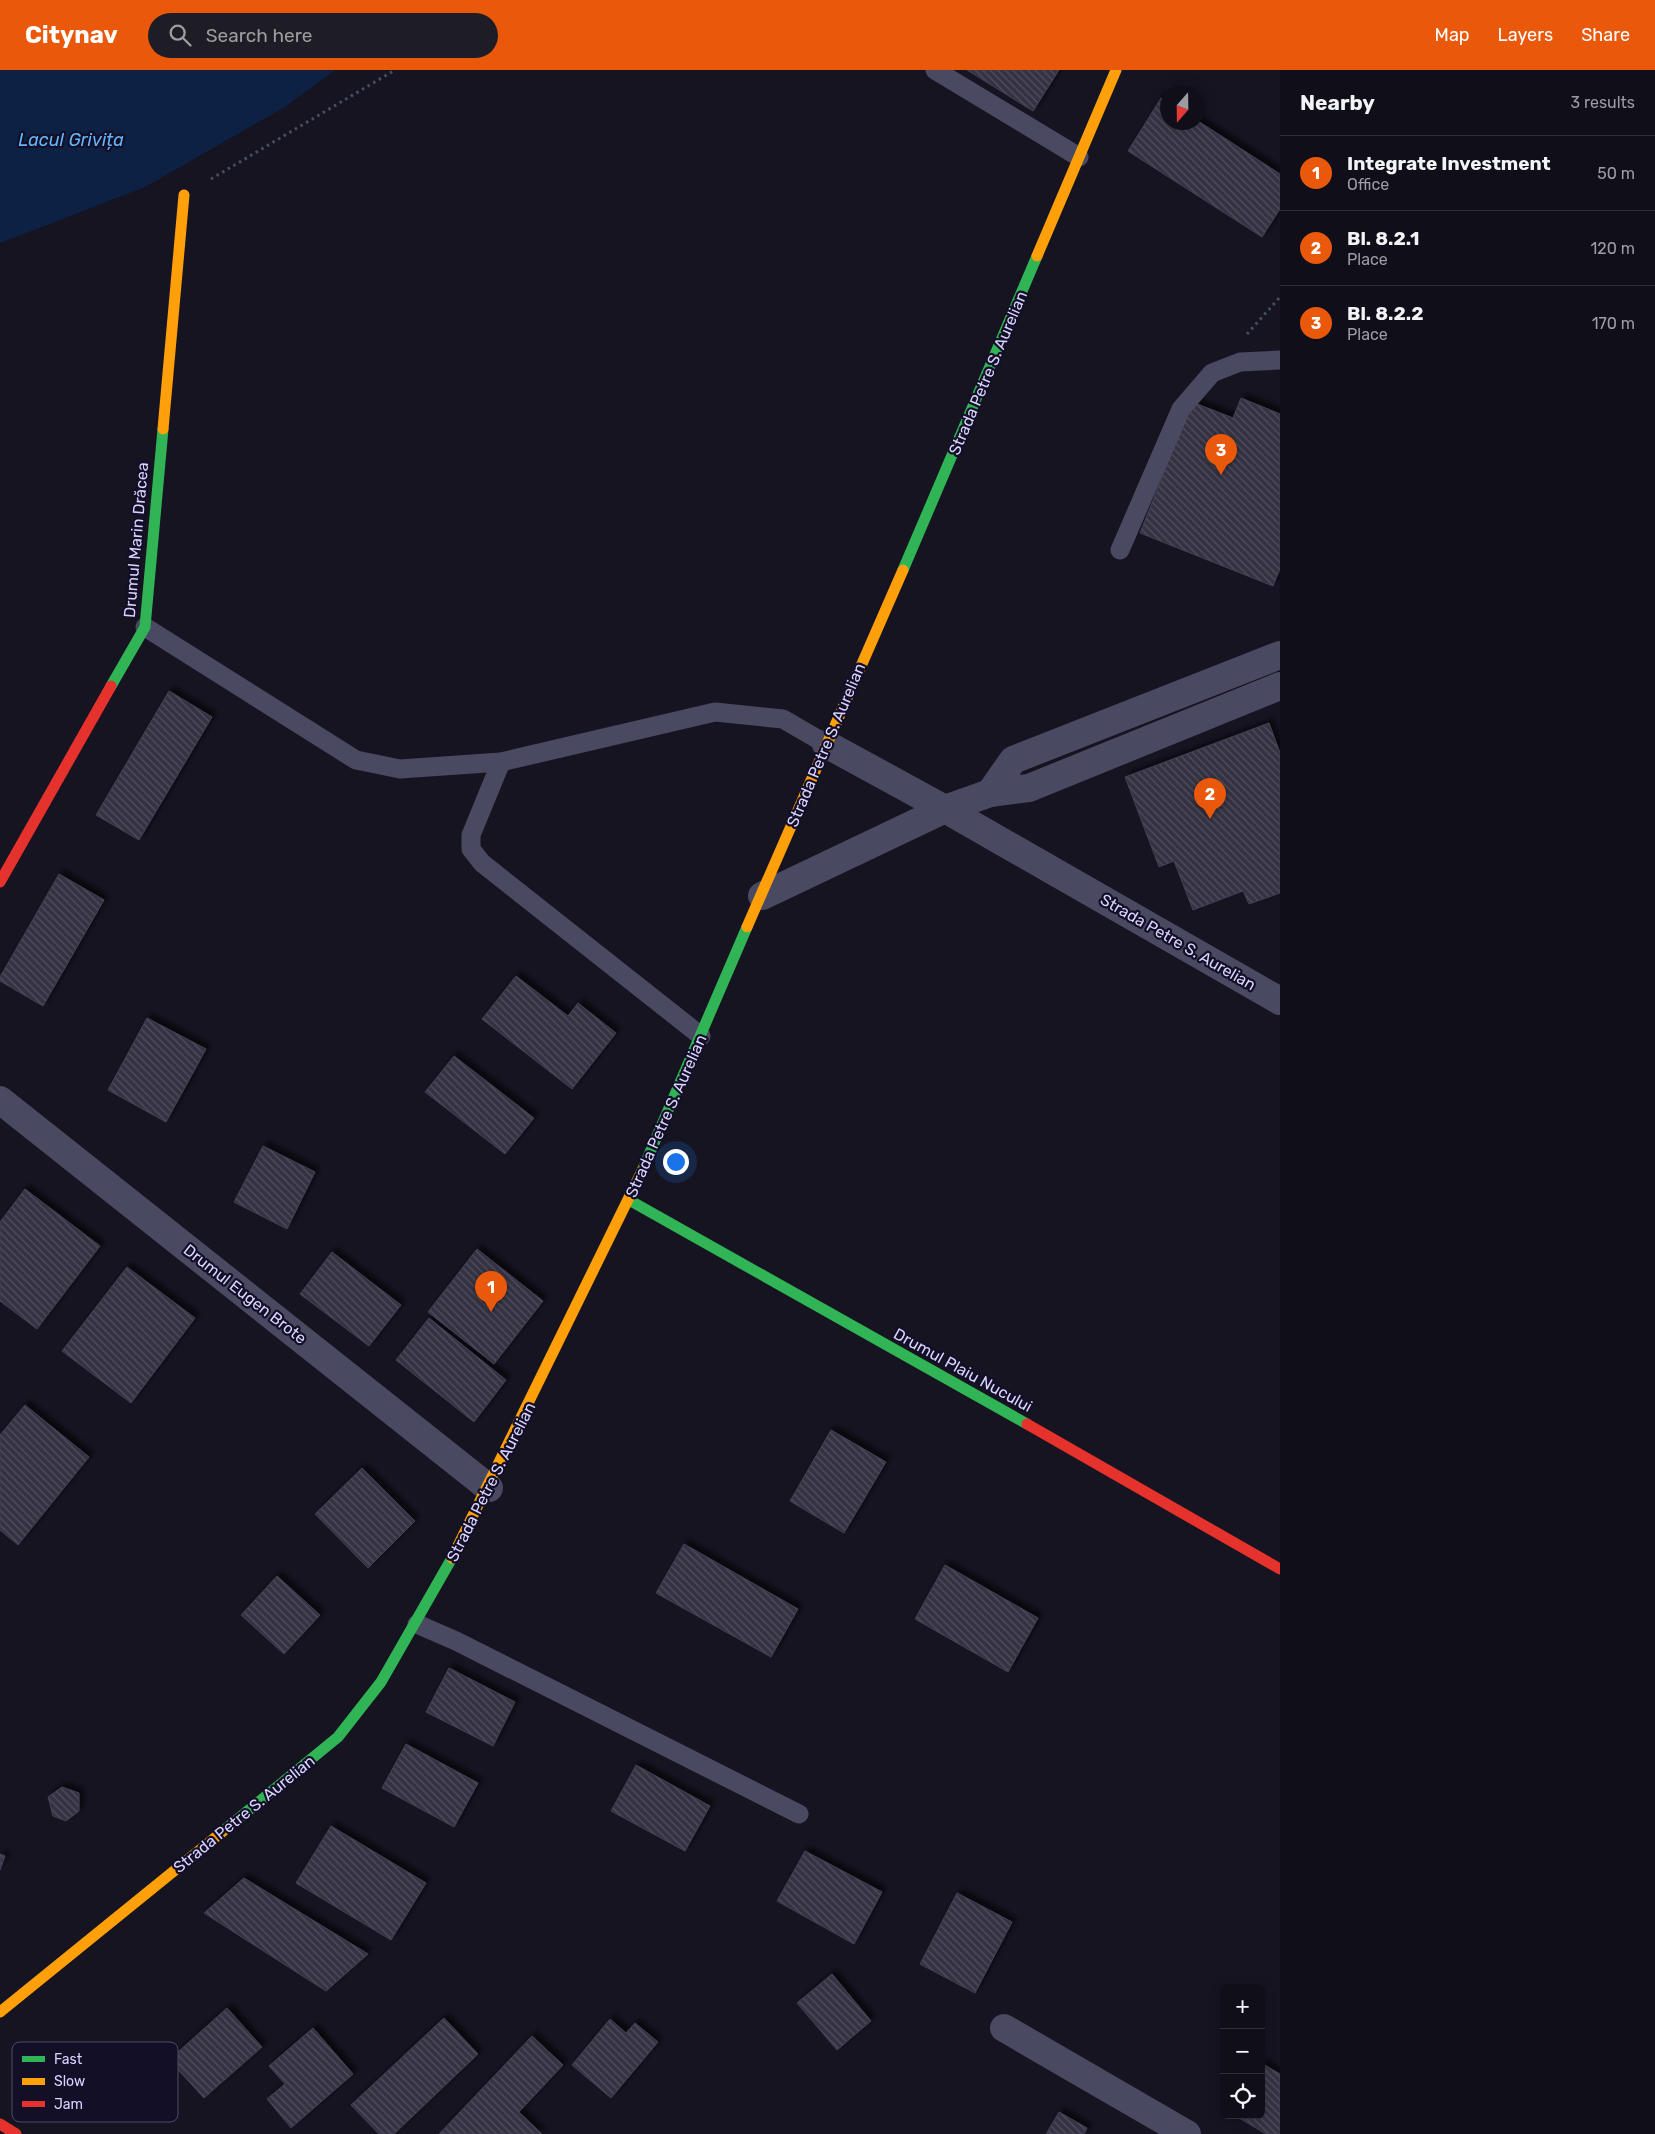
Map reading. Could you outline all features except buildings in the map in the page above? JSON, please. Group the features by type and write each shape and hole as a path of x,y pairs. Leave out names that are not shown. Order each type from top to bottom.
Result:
{"street":[{"name":"Strada Petre S. Aurelian","path":"0,2012 338,1737 381,1682 417,1624 489,1488 629,1200 762,896 826,744 944,478 1116,70"},
{"name":"Drumul Marin Drăcea","path":"0,882 145,627 184,195"},
{"path":"990,793 1013,760 1280,655"},
{"path":"762,896 945,809 990,793 1029,788 1280,686"},
{"name":"Strada Petre S. Aurelian","path":"826,744 945,809 1280,1001"},
{"name":"Drumul Eugen Brote","path":"0,1100 489,1488"},
{"name":"Drumul Plaiu Nucului","path":"629,1200 1169,1504 1280,1570"},
{"path":"1004,2028 1187,2134"},
{"path":"0,2124 16,2134"}],"lane":[{"path":"935,70 1079,157"},
{"path":"1120,550 1181,409 1212,373 1240,362 1280,360"},
{"path":"145,627 356,760 400,769 501,762 715,712 783,718 826,744"},
{"path":"501,762 471,835 471,849 482,863 701,1036"},
{"path":"417,1624 456,1641 799,1814"}],"path":[{"path":"184,195 395,70"}],"water":[{"name":"Lacul Grivița","path":"0,70 335,70 285,107 145,187 0,243"}],"traffic: fast":[{"path":"903,570 1037,256"},
{"path":"111,686 145,627 163,429"},
{"path":"642,1171 747,927"},
{"path":"629,1200 1027,1424"},
{"path":"222,1832 338,1737 381,1682 452,1558"}],"traffic: slow":[{"path":"1037,256 1116,70"},
{"path":"163,429 184,195"},
{"path":"747,927 903,570"},
{"path":"452,1558 642,1171"},
{"path":"0,2012 222,1832"}],"traffic: jam":[{"path":"0,882 111,686"},
{"path":"1027,1424 1280,1569"},
{"path":"0,2124 16,2134"}],"place":[{"name":"Bl. 8.2.2","path":"1221,475"},
{"name":"Bl. 8.2.1","path":"1210,819"},
{"name":"Integrate Investment","path":"491,1312"}]}
